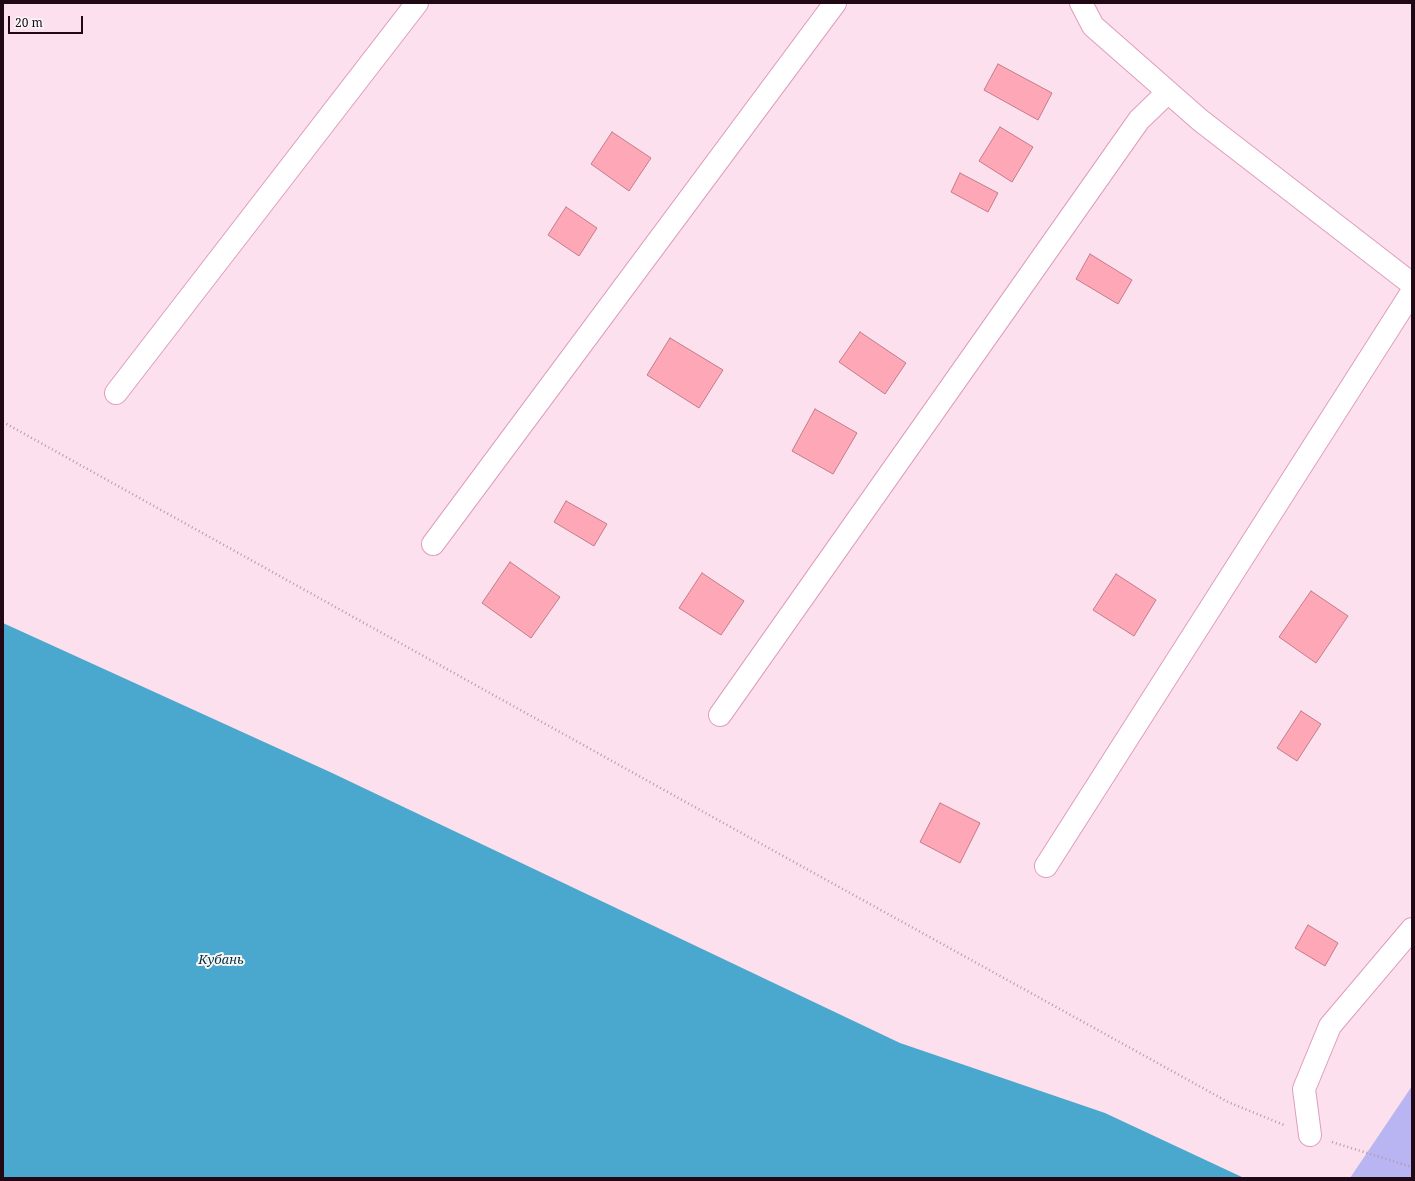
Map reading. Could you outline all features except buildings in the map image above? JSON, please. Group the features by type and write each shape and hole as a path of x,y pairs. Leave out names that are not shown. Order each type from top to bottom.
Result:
{"street":[{"path":"116,393 417,3"},
{"path":"433,544 835,3"},
{"path":"1081,3 1093,26 1200,120 1412,284"},
{"path":"720,715 1139,120 1168,92"},
{"path":"1046,866 1412,292"},
{"path":"1310,1135 1304,1089 1330,1026 1412,930"}],"path":[{"path":"3,422 1221,1098 1310,1135 1412,1167"}],"shaded area":[{"path":"1412,1086 1412,1178 1350,1178"}],"water":[{"name":"Кубань","path":"3,623 330,772 900,1043 1105,1113 1244,1178 3,1178"}]}
